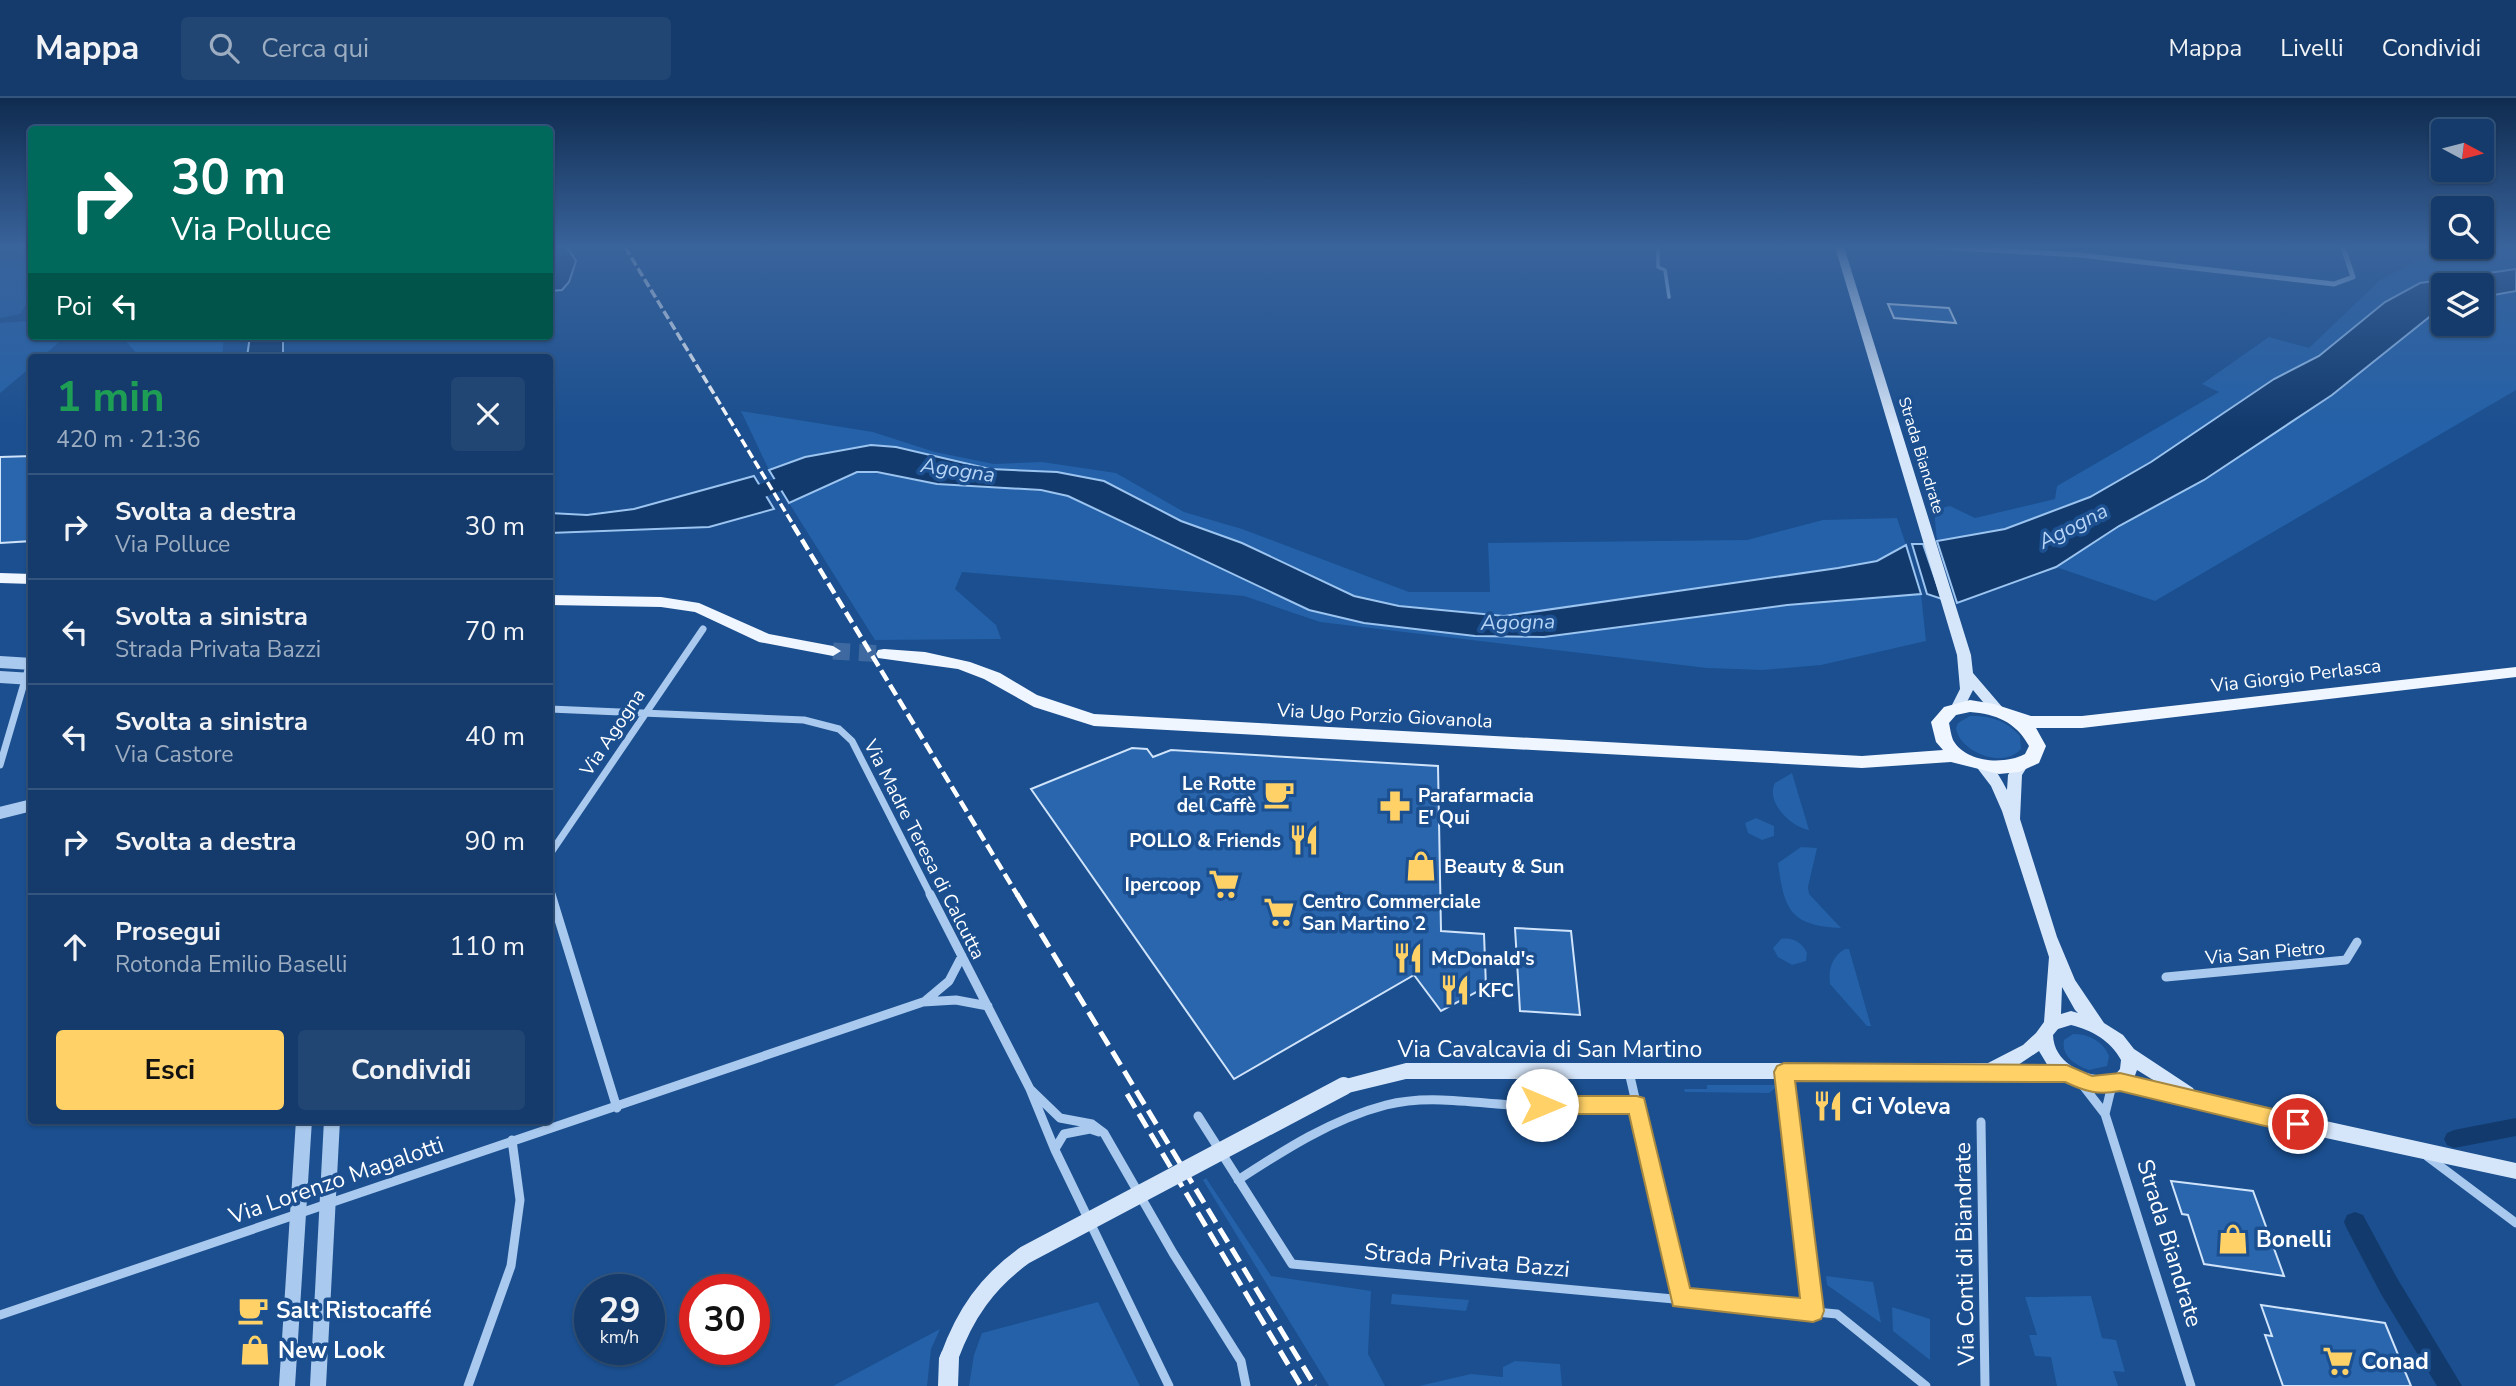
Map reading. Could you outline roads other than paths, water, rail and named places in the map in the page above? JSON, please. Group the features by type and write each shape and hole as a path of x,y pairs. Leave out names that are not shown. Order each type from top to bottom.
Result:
{"main road":[{"name":"Strada Biandrate","path":"1857,307 1952,612 1967,674 1965,699 1958,707"},
{"path":"0,578 28,579"},
{"path":"553,600 661,602 699,608 765,638 793,646 833,651"},
{"name":"Via Ugo Porzio Giovanola","path":"884,654 920,655 952,662 991,676 1023,696 1056,710 1094,720 1862,762 1951,756 1977,764 2020,767"},
{"name":"Via Giorgio Perlasca","path":"2015,719 2031,722 2082,722 2516,672"},
{"name":"Strada Biandrate","path":"1967,674 1998,710"},
{"path":"1958,707 1998,710 2015,719 2030,732 2037,747"},
{"name":"Via Ugo Porzio Giovanola","path":"1895,758 1924,747 1940,729 1944,715 1958,707"},
{"name":"Via Giorgio Perlasca","path":"2020,767 2036,755 2037,747 2056,732 2082,722"},
{"path":"1940,729 1950,747 1977,764 2001,789 2013,817 2056,953 2074,997 2096,1024 2114,1037 2126,1053 2194,1098"},
{"path":"2013,817 2015,775 2020,767"},
{"path":"2056,953 2048,1030 2049,1056 2073,1077 2090,1084 2116,1083 2194,1098 2516,1171"},
{"path":"2048,1030 2071,1018 2096,1024"},
{"name":"Via Cavalcavia di San Martino","path":"1989,1071 2029,1050 2048,1030"},
{"path":"2116,1083 2129,1070 2126,1053"},
{"name":"Via Cavalcavia di San Martino","path":"948,1386 949,1358 961,1323 979,1294 999,1273 1025,1255 1344,1086 1406,1071 1989,1071 2073,1077"}],"street":[{"name":"Via Agogna","path":"553,850 703,629"},
{"path":"0,662 28,662"},
{"path":"0,677 28,678"},
{"path":"0,765 28,681"},
{"name":"Via Madre Teresa di Calcutta","path":"553,709 804,720 839,729 852,741 988,1006"},
{"path":"0,805 28,798"},
{"path":"0,813 28,806"},
{"path":"553,901 617,1108"},
{"name":"Via San Pietro","path":"2166,977 2346,960 2357,943"},
{"path":"923,1002 949,981 962,956"},
{"path":"923,1002 956,1000 988,1006 1030,1089 1055,1150 1169,1386"},
{"name":"Via Lorenzo Magalotti","path":"0,1315 513,1140 617,1108 923,1002"},
{"path":"1629,1072 1681,1298"},
{"path":"1784,1072 1813,1311"},
{"name":"Strada Biandrate","path":"2073,1077 2105,1114 2191,1386"},
{"path":"2105,1114 2116,1083"},
{"path":"1030,1089 1060,1118 1093,1124 1104,1133 1173,1253 1241,1361 1247,1386"},
{"path":"1238,1180 1302,1139 1355,1115 1388,1104 1440,1099 1515,1105 1637,1105"},
{"name":"Strada Privata Bazzi","path":"1198,1116 1292,1264 1837,1314 1926,1386"},
{"name":"Via Conti di Biandrate","path":"1981,1122 1985,1386"},
{"path":"287,1386 304,1124"},
{"path":"318,1386 332,1124"},
{"path":"1055,1150 1064,1134 1090,1129 1104,1133"},
{"path":"468,1386 511,1266 520,1200 513,1140"},
{"path":"2419,1150 2516,1223"}],"water":[{"path":"2379,307 2431,307 2431,316 2332,395 2204,480 2119,526 2056,567 1957,603 1937,541 2005,529 2090,497 2151,462 2274,379 2319,356"},
{"path":"249,340 283,340 283,354 247,354"},
{"path":"871,445 896,447 990,469 1057,472 1104,481 1181,521 1242,543 1354,596 1399,606 1504,616 1838,568 1877,561 1906,545 1921,594 1787,605 1544,637 1475,636 1364,623 1309,610 1068,496 1041,490 937,484 877,472 857,472 789,503 769,470 805,457"},
{"path":"754,476 774,509 709,527 553,533 553,513 587,515 634,509"},
{"path":"1912,544 1923,544 1942,599 1927,594"}],"waterway":[{"name":"Agogna","path":"728,503 810,473"},
{"path":"2454,1139 2516,1127"},
{"path":"2355,1222 2389,1286 2450,1386"}],"tunnel":[{"path":"833,651 884,654"}],"railway":[{"path":"661,307 794,526"},
{"path":"793,525 1018,896"},
{"path":"1017,894 1315,1386"},
{"path":"1127,1094 1301,1386"}],"place":[{"name":"Le Rotte del Caffè","path":"1279,794"},
{"name":"Parafarmacia E' Qui","path":"1395,806"},
{"name":"POLLO & Friends","path":"1304,840"},
{"name":"Beauty & Sun","path":"1421,866"},
{"name":"Ipercoop","path":"1224,884"},
{"name":"Centro Commerciale San Martino 2","path":"1279,912"},
{"name":"McDonald's","path":"1408,958"},
{"name":"KFC","path":"1455,990"},
{"name":"Ci Voleva","path":"1828,1106"},
{"name":"Bonelli","path":"2233,1239"},
{"name":"Salt Ristocaffé","path":"253,1310"},
{"name":"New Look","path":"255,1350"},
{"name":"Conad","path":"2338,1361"}]}
